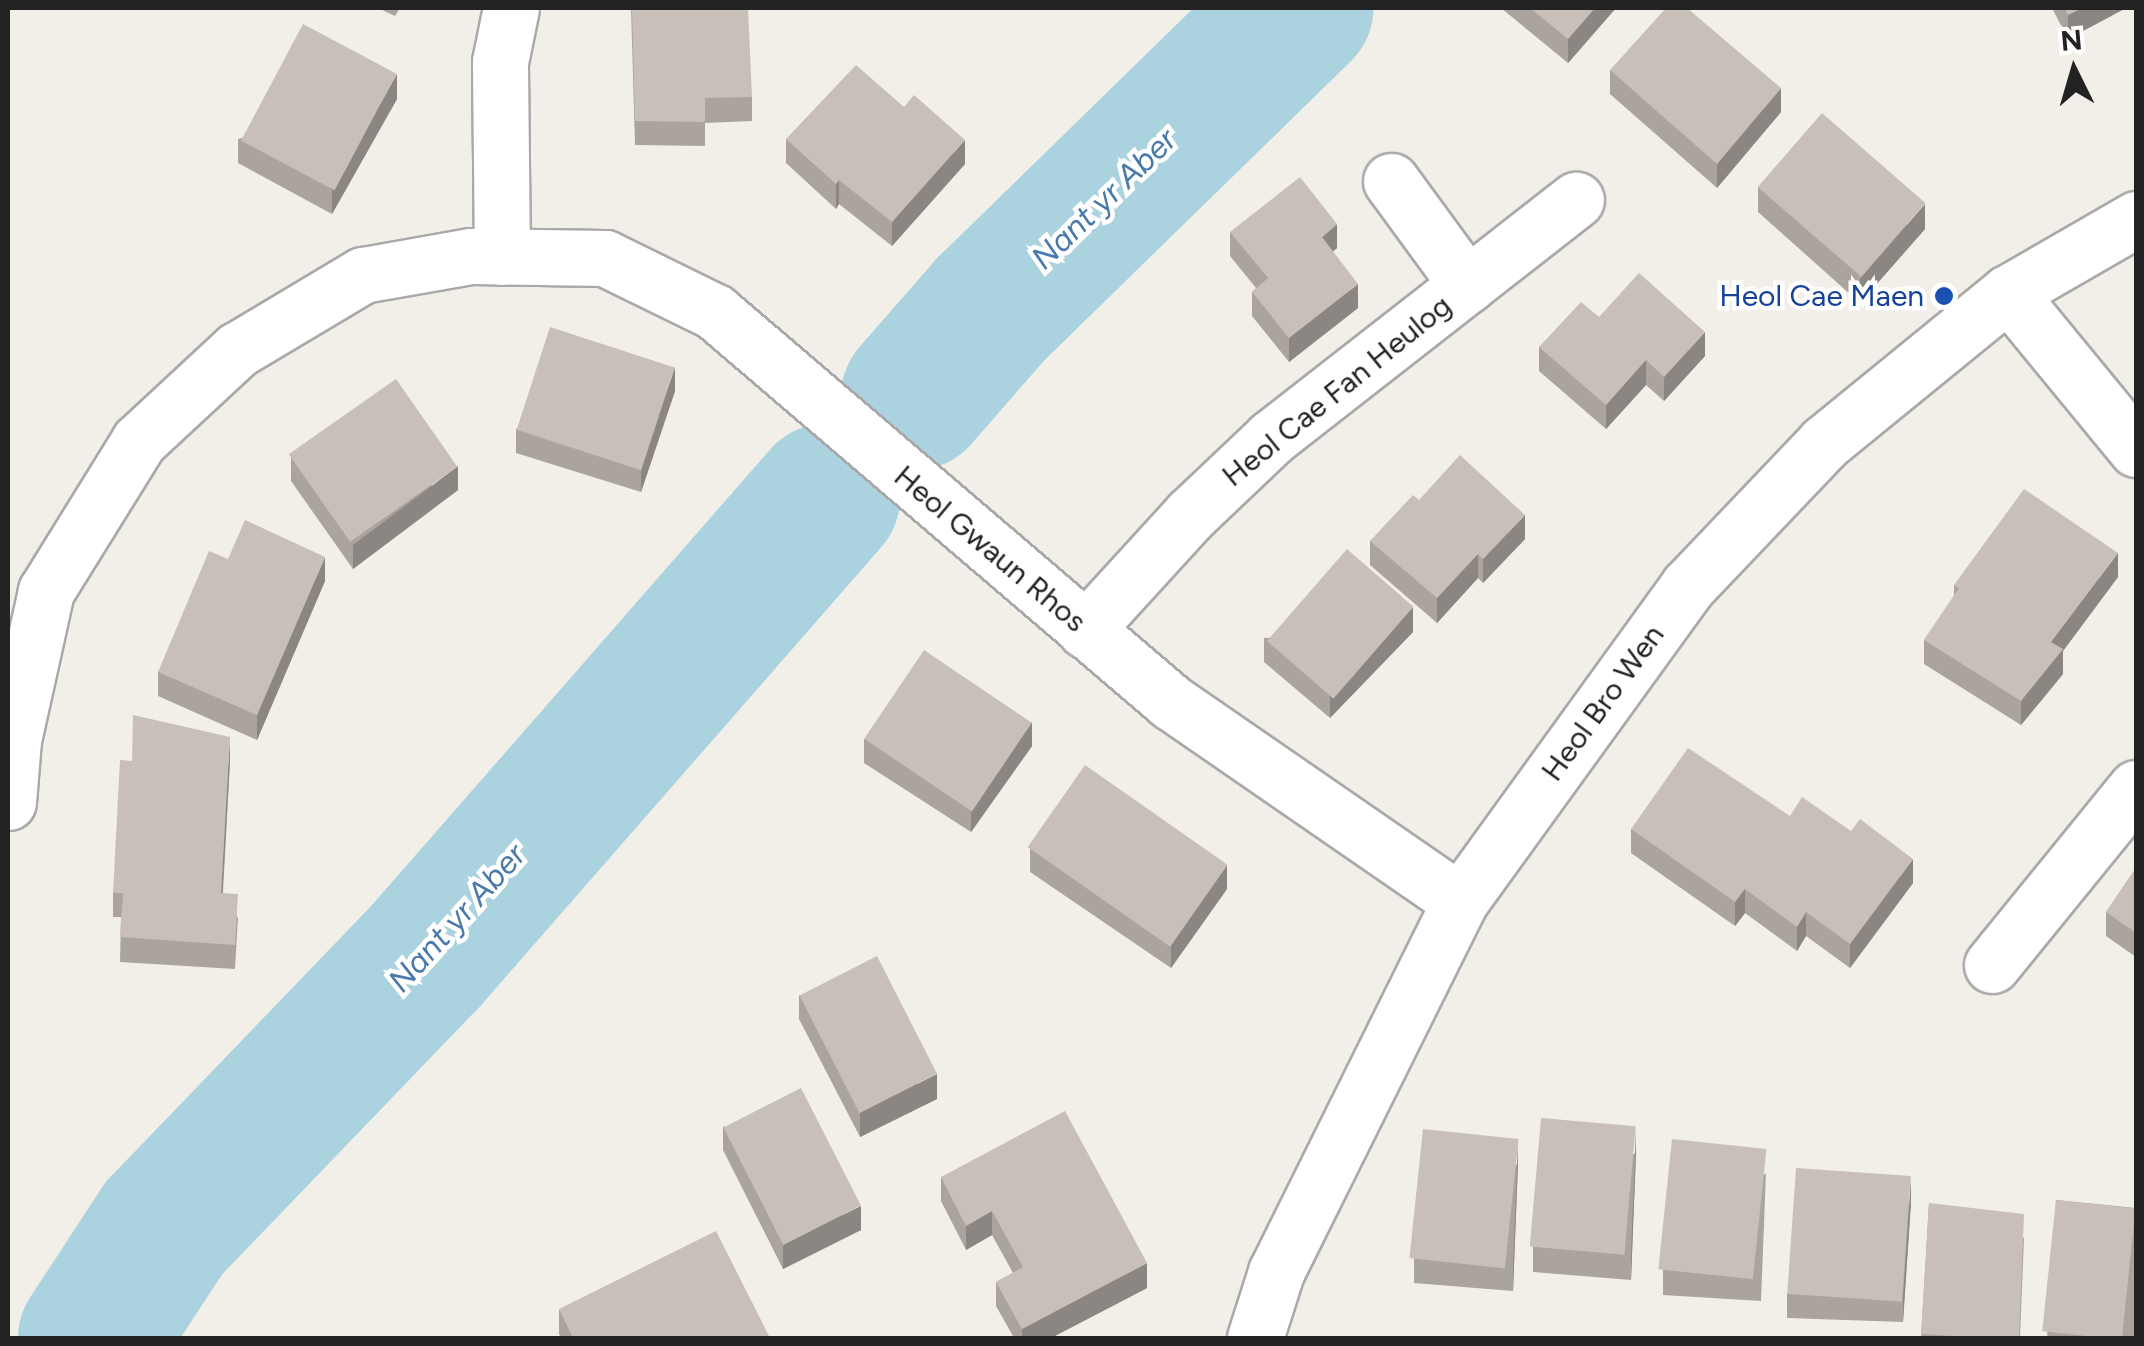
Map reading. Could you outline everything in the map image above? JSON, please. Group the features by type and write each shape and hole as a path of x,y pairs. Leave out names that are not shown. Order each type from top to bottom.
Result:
{"street":[{"path":"502,257 500,62 510,8"},
{"name":"Heol Cae Fan Heulog","path":"1392,180 1467,285"},
{"name":"Heol Cae Fan Heulog","path":"1084,630 1192,514 1271,438 1576,200"},
{"name":"Heol Bro Wen","path":"1254,1338 1276,1272 1460,900 1688,586 1824,443 2008,293 2136,218"},
{"name":"Heol Gwaun Rhos","path":"8,802 14,740 46,590 140,441 237,350 362,275 471,256 605,258 715,312 1171,702 1460,900"},
{"path":"2008,293 2136,449"},
{"path":"1992,965 2136,788"}],"building":[{"path":"632,8 748,8 752,97 705,98 705,122 635,121"},
{"path":"1530,8 1595,8 1568,39"},
{"path":"1666,8 1687,8 1781,88 1717,164 1610,70"},
{"path":"303,24 397,74 335,190 241,141"},
{"path":"856,65 904,107 914,95 965,140 892,222 839,180 836,184 786,139"},
{"path":"1822,113 1925,203 1861,277 1758,187"},
{"path":"1300,177 1337,224 1322,237 1358,284 1289,338 1252,292 1268,278 1230,232"},
{"path":"1639,273 1705,332 1664,377 1646,360 1606,405 1539,347 1581,302 1599,317"},
{"path":"550,327 675,367 641,470 517,430"},
{"path":"396,379 457,467 350,542 289,454"},
{"path":"1460,455 1525,515 1483,559 1478,554 1437,598 1370,541 1413,495 1419,500"},
{"path":"2024,489 2118,553 2051,642 2063,649 2021,701 1924,640 1959,588 1954,585"},
{"path":"245,520 325,557 257,715 158,672 209,551 228,559"},
{"path":"1347,549 1413,607 1333,699 1267,641"},
{"path":"924,650 1032,723 972,811 864,739"},
{"path":"133,715 230,737 221,893 238,894 235,945 120,937 123,893 113,893 120,760 132,761"},
{"path":"1688,748 1790,816 1802,797 1851,831 1860,819 1913,859 1850,944 1806,912 1797,927 1745,889 1735,902 1631,829"},
{"path":"1085,765 1228,865 1170,947 1028,847"},
{"path":"2136,868 2136,933 2106,912"},
{"path":"877,956 937,1074 859,1113 799,995"},
{"path":"801,1088 861,1206 783,1245 723,1127"},
{"path":"1065,1111 1147,1263 1022,1329 996,1282 1023,1267 992,1211 966,1226 941,1177"},
{"path":"1541,1118 1636,1126 1624,1255 1530,1247"},
{"path":"1423,1129 1518,1139 1505,1268 1409,1258"},
{"path":"1672,1139 1766,1149 1753,1279 1658,1269"},
{"path":"1796,1168 1911,1176 1902,1302 1787,1294"},
{"path":"2056,1200 2136,1208 2122,1338 2042,1331"},
{"path":"1929,1203 2024,1214 2019,1338 1921,1334"},
{"path":"716,1231 770,1338 573,1338 559,1309"}],"waterway":[{"name":"Nant yr Aber","path":"915,396 991,309 1299,8"},
{"name":"Nant yr Aber","path":"92,1338 164,1228 424,958 826,498"}],"place":[{"name":"Heol Cae Maen","path":"1944,296"}]}
